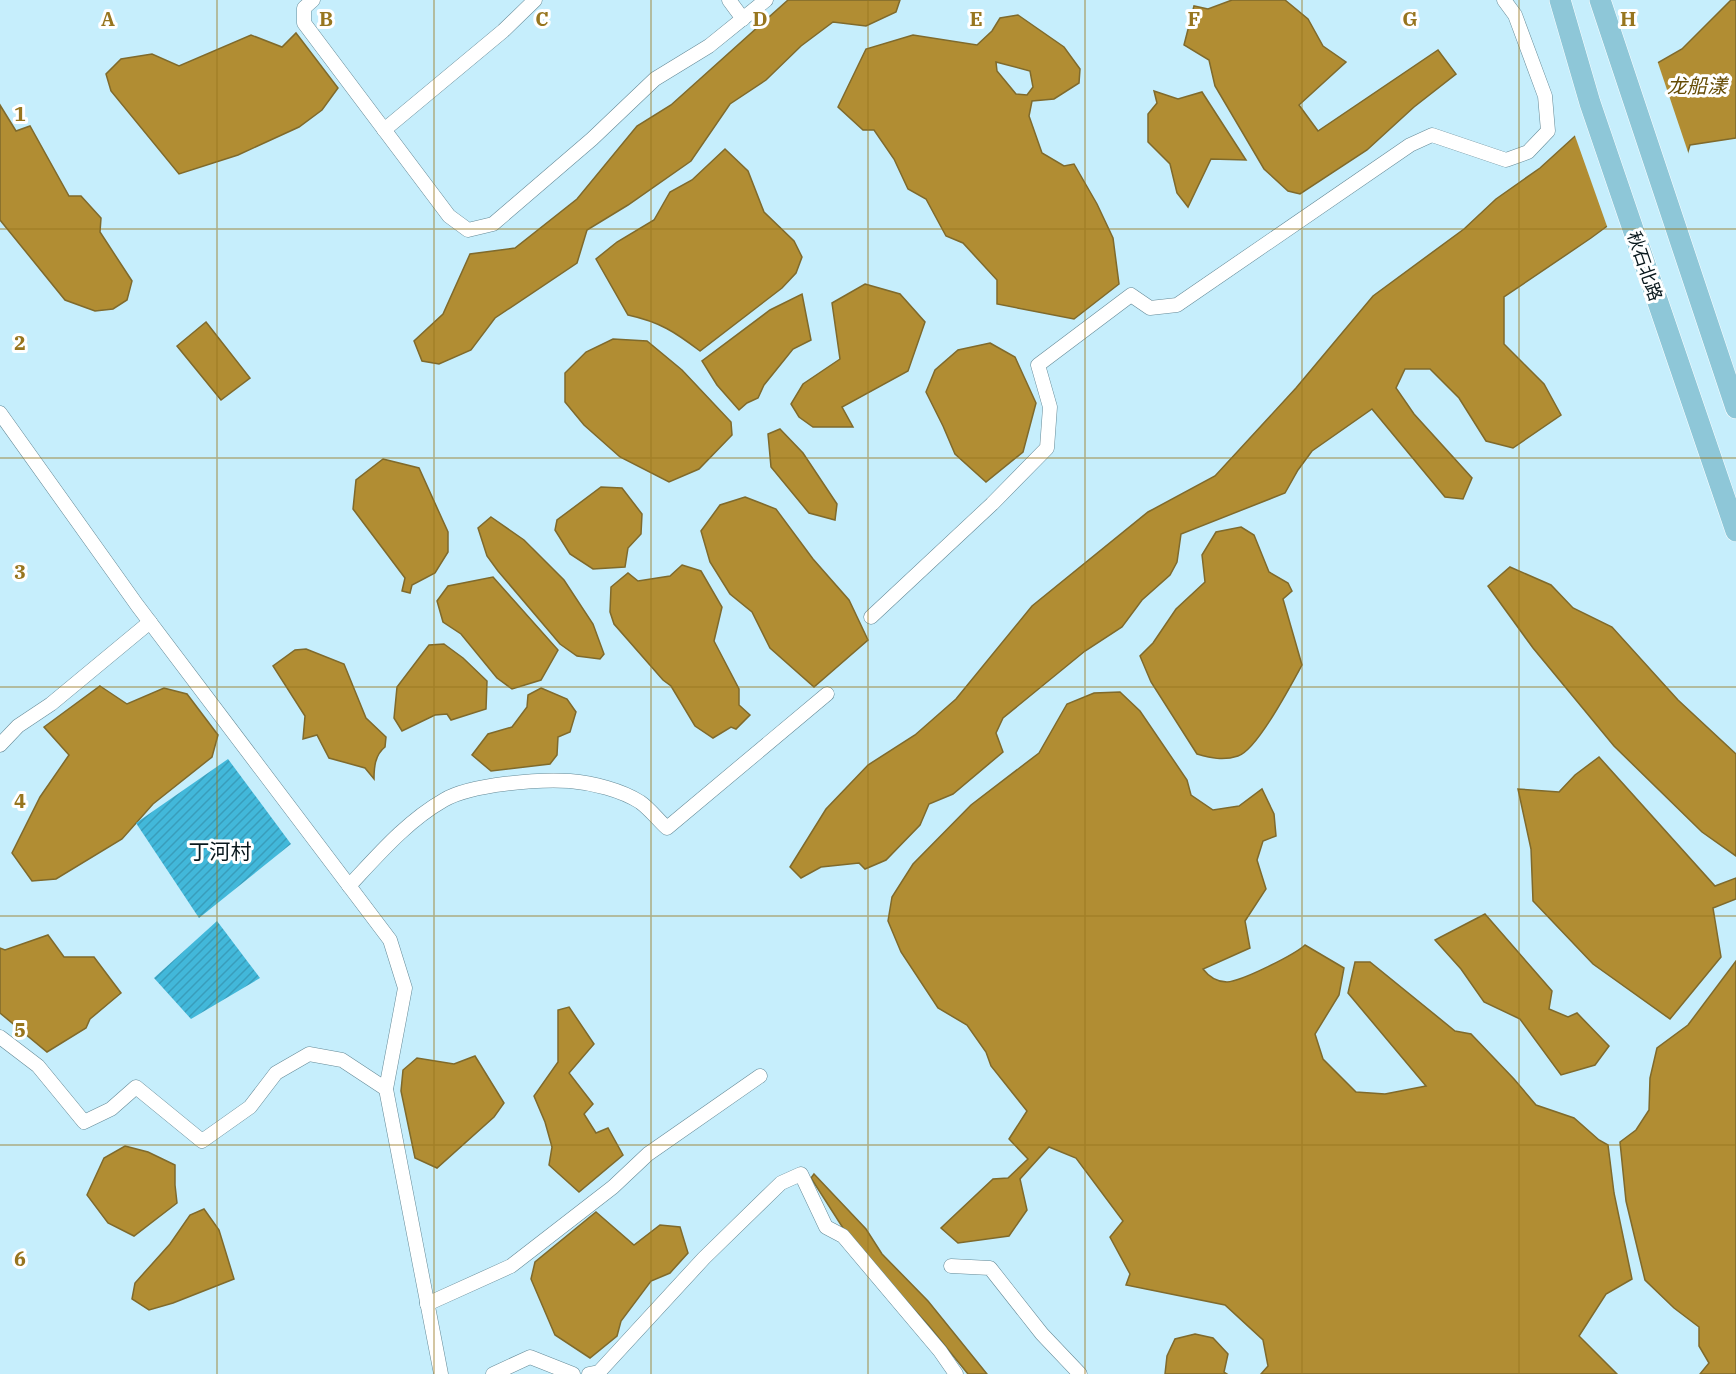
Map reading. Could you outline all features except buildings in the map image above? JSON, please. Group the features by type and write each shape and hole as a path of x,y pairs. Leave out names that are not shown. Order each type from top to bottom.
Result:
{"main road":[{"name":"秋石北路","path":"1560,0 1590,103 1736,531"},
{"path":"1600,0 1736,408"}],"street":[{"path":"313,0 304,8 304,23 449,216 468,230 493,224 592,139 655,79 709,46 766,0"},
{"path":"384,130 503,31 535,0"},
{"path":"729,0 743,19"},
{"path":"871,617 992,504 1047,448 1050,407 1038,365 1131,294 1150,308 1177,305 1410,145 1432,135 1506,160 1528,152 1548,131 1545,96 1515,15 1504,0"},
{"path":"0,414 150,622 390,940 405,988 386,1089 441,1374"},
{"path":"0,745 18,726 51,704 150,622"},
{"path":"349,886 408,825 445,799 481,788 522,782 571,781 611,789 641,803 667,828 827,694"},
{"path":"0,1036 38,1066 84,1122 111,1109 136,1087 202,1142 250,1107 276,1073 309,1054 342,1060 386,1089"},
{"path":"427,1304 511,1266 613,1187 648,1154 760,1076"},
{"path":"589,1374 599,1372 704,1258 781,1183 801,1174 826,1227 843,1236 940,1351 956,1374"},
{"path":"951,1266 990,1268 1042,1334 1080,1374"},
{"path":"493,1374 530,1357 573,1374"}],"water":[{"path":"788,0 900,0 896,12 866,26 833,22 801,46 766,80 730,104 691,161 628,205 587,230 577,263 495,318 471,350 439,364 422,361 414,341 443,314 470,254 515,248 577,199 637,126 671,105"},
{"path":"1232,0 1285,0 1308,19 1323,46 1346,62 1299,105 1318,131 1438,50 1456,74 1414,107 1367,150 1300,194 1288,191 1264,169 1215,86 1209,60 1184,45 1194,6 1208,9"},
{"name":"龙船漾","path":"1731,0 1736,0 1736,138 1690,145 1682,171 1591,238 1504,297 1504,344 1544,384 1561,415 1513,448 1486,441 1459,398 1430,369 1405,369 1396,388 1414,414 1472,478 1463,499 1445,497 1372,409 1312,451 1285,493 1181,534 1177,562 1170,575 1142,600 1122,627 1085,651 1003,718 996,733 1003,752 953,794 929,804 920,825 886,860 865,869 859,863 821,867 801,878 790,867 826,809 868,765 915,735 956,699 1032,606 1148,512 1215,476 1296,388 1373,296 1464,229 1496,199 1540,168 1652,66 1682,49"},
{"path":"1018,15 1064,47 1080,69 1079,83 1054,99 1032,101 1029,116 1042,153 1064,166 1074,164 1113,238 1119,284 1074,319 997,304 997,280 963,243 946,236 926,199 908,189 894,159 874,130 863,130 838,107 866,49 913,35 977,45 992,31 1000,18","holes":["996,62 1030,71 1033,87 1027,95 1016,94 997,71"]},
{"path":"296,33 338,88 322,110 299,127 238,155 179,174 111,91 106,74 121,59 152,54 179,66 251,35 282,47"},
{"path":"1154,91 1178,99 1202,92 1246,160 1211,159 1188,207 1177,193 1170,164 1148,142 1148,114 1157,103"},
{"path":"0,105 16,131 30,126 69,196 81,196 101,218 100,232 132,281 127,300 113,309 95,311 65,300 0,220"},
{"path":"725,149 748,171 764,212 794,241 802,257 796,273 782,288 700,351 667,328 628,315 596,259 617,242 654,220 670,192 692,180"},
{"path":"865,284 900,294 925,322 908,371 842,407 853,427 813,427 799,417 791,404 803,384 840,359 832,303"},
{"path":"802,294 811,340 793,349 764,385 758,398 739,410 717,385 702,361 770,310"},
{"path":"206,322 250,378 221,400 177,346"},
{"path":"613,339 647,341 682,370 731,422 732,435 699,469 669,482 620,457 584,425 565,402 565,373 586,352"},
{"path":"990,343 1015,357 1036,403 1023,452 986,482 955,454 926,392 935,370 958,350"},
{"path":"780,429 803,453 837,504 835,520 809,513 771,467 768,434"},
{"path":"383,459 419,468 448,532 448,552 435,573 412,585 410,593 402,591 405,578 353,509 356,480"},
{"path":"601,487 622,488 642,514 641,534 628,548 625,567 593,569 570,554 555,530 557,520"},
{"path":"745,497 776,509 813,559 849,600 868,640 814,687 770,648 752,612 730,594 710,562 701,531 720,505"},
{"path":"491,517 524,540 564,580 593,624 604,654 600,659 577,656 560,644 498,571 487,556 478,528"},
{"path":"1241,527 1254,535 1269,572 1288,583 1292,591 1283,599 1302,665 1264,730 1246,751 1238,756 1227,758 1207,757 1197,754 1151,682 1140,656 1153,643 1176,609 1205,582 1202,555 1216,532"},
{"path":"682,565 701,571 722,607 714,641 739,689 739,705 750,715 736,729 731,727 713,738 695,726 671,686 663,680 614,624 610,612 611,587 628,573 638,581 670,576"},
{"path":"1510,567 1551,585 1573,608 1612,627 1678,700 1736,754 1736,856 1702,832 1614,746 1533,648 1488,586"},
{"path":"493,577 558,650 541,680 512,689 497,678 461,634 443,622 437,601 448,586"},
{"path":"444,644 487,681 486,709 451,720 447,714 435,715 402,731 394,718 397,687 429,645"},
{"path":"306,649 344,664 366,718 386,737 385,747 376,762 374,779 365,768 329,758 317,735 303,739 305,716 273,666 295,650"},
{"path":"100,686 127,704 164,688 187,694 218,735 212,757 153,804 122,839 56,879 32,881 12,853 40,797 69,755 44,727"},
{"path":"541,688 567,699 576,712 570,732 558,737 557,755 550,764 491,771 472,755 488,734 512,727 527,707 528,695"},
{"path":"1120,692 1140,711 1187,780 1191,795 1213,810 1239,806 1262,789 1274,814 1276,836 1263,841 1257,860 1266,889 1245,921 1250,948 1203,969 1208,974 1220,981 1234,981 1268,967 1305,945 1344,968 1339,995 1315,1034 1323,1059 1356,1092 1385,1094 1426,1086 1348,993 1355,962 1370,962 1455,1031 1471,1034 1536,1105 1574,1118 1608,1145 1614,1193 1632,1279 1606,1294 1579,1336 1617,1374 1261,1374 1268,1366 1263,1340 1225,1305 1126,1285 1130,1274 1110,1237 1123,1221 1076,1158 1049,1147 1020,1179 1027,1210 1009,1236 958,1243 941,1228 993,1179 1008,1178 1028,1159 1009,1139 1027,1111 991,1066 986,1052 967,1025 938,1008 901,952 888,921 892,897 913,864 971,805 1039,753 1067,704 1094,693"},
{"path":"1599,757 1715,886 1736,878 1736,899 1713,908 1721,957 1670,1019 1593,964 1533,901 1531,849 1518,789 1559,792 1575,775"},
{"path":"1485,914 1552,991 1549,1009 1568,1017 1577,1013 1609,1046 1595,1065 1561,1075 1520,1019 1484,1002 1461,969 1435,940"},
{"path":"48,935 64,957 94,957 121,993 90,1019 86,1028 47,1052 0,1013 0,948 5,950"},
{"path":"1736,961 1736,1374 1700,1374 1709,1363 1699,1346 1699,1327 1674,1308 1645,1280 1626,1201 1620,1142 1636,1130 1649,1110 1650,1078 1657,1048 1688,1025"},
{"path":"569,1007 594,1044 569,1073 593,1104 584,1114 596,1133 608,1128 623,1155 579,1192 549,1165 552,1147 534,1096 558,1062 558,1010"},
{"path":"475,1056 504,1103 494,1117 437,1168 415,1158 401,1091 403,1070 417,1058 454,1064"},
{"path":"125,1146 148,1152 175,1165 177,1203 134,1236 108,1223 87,1195 104,1158"},
{"path":"814,1174 866,1229 882,1254 928,1301 987,1374 968,1374 843,1228 811,1178"},
{"path":"204,1209 219,1230 234,1279 149,1310 132,1299 135,1283 170,1244 190,1215"},
{"path":"596,1212 634,1245 660,1225 680,1227 688,1253 670,1273 651,1281 621,1321 617,1336 590,1358 555,1335 531,1279 535,1262"},
{"path":"1195,1334 1213,1338 1228,1354 1224,1372 1227,1374 1165,1374 1167,1356 1175,1339"}],"pier":[{"path":"1657,60 1690,158 1684,173 1608,229 1574,133"}],"district":[{"name":"丁河村","path":"220,851"}]}
